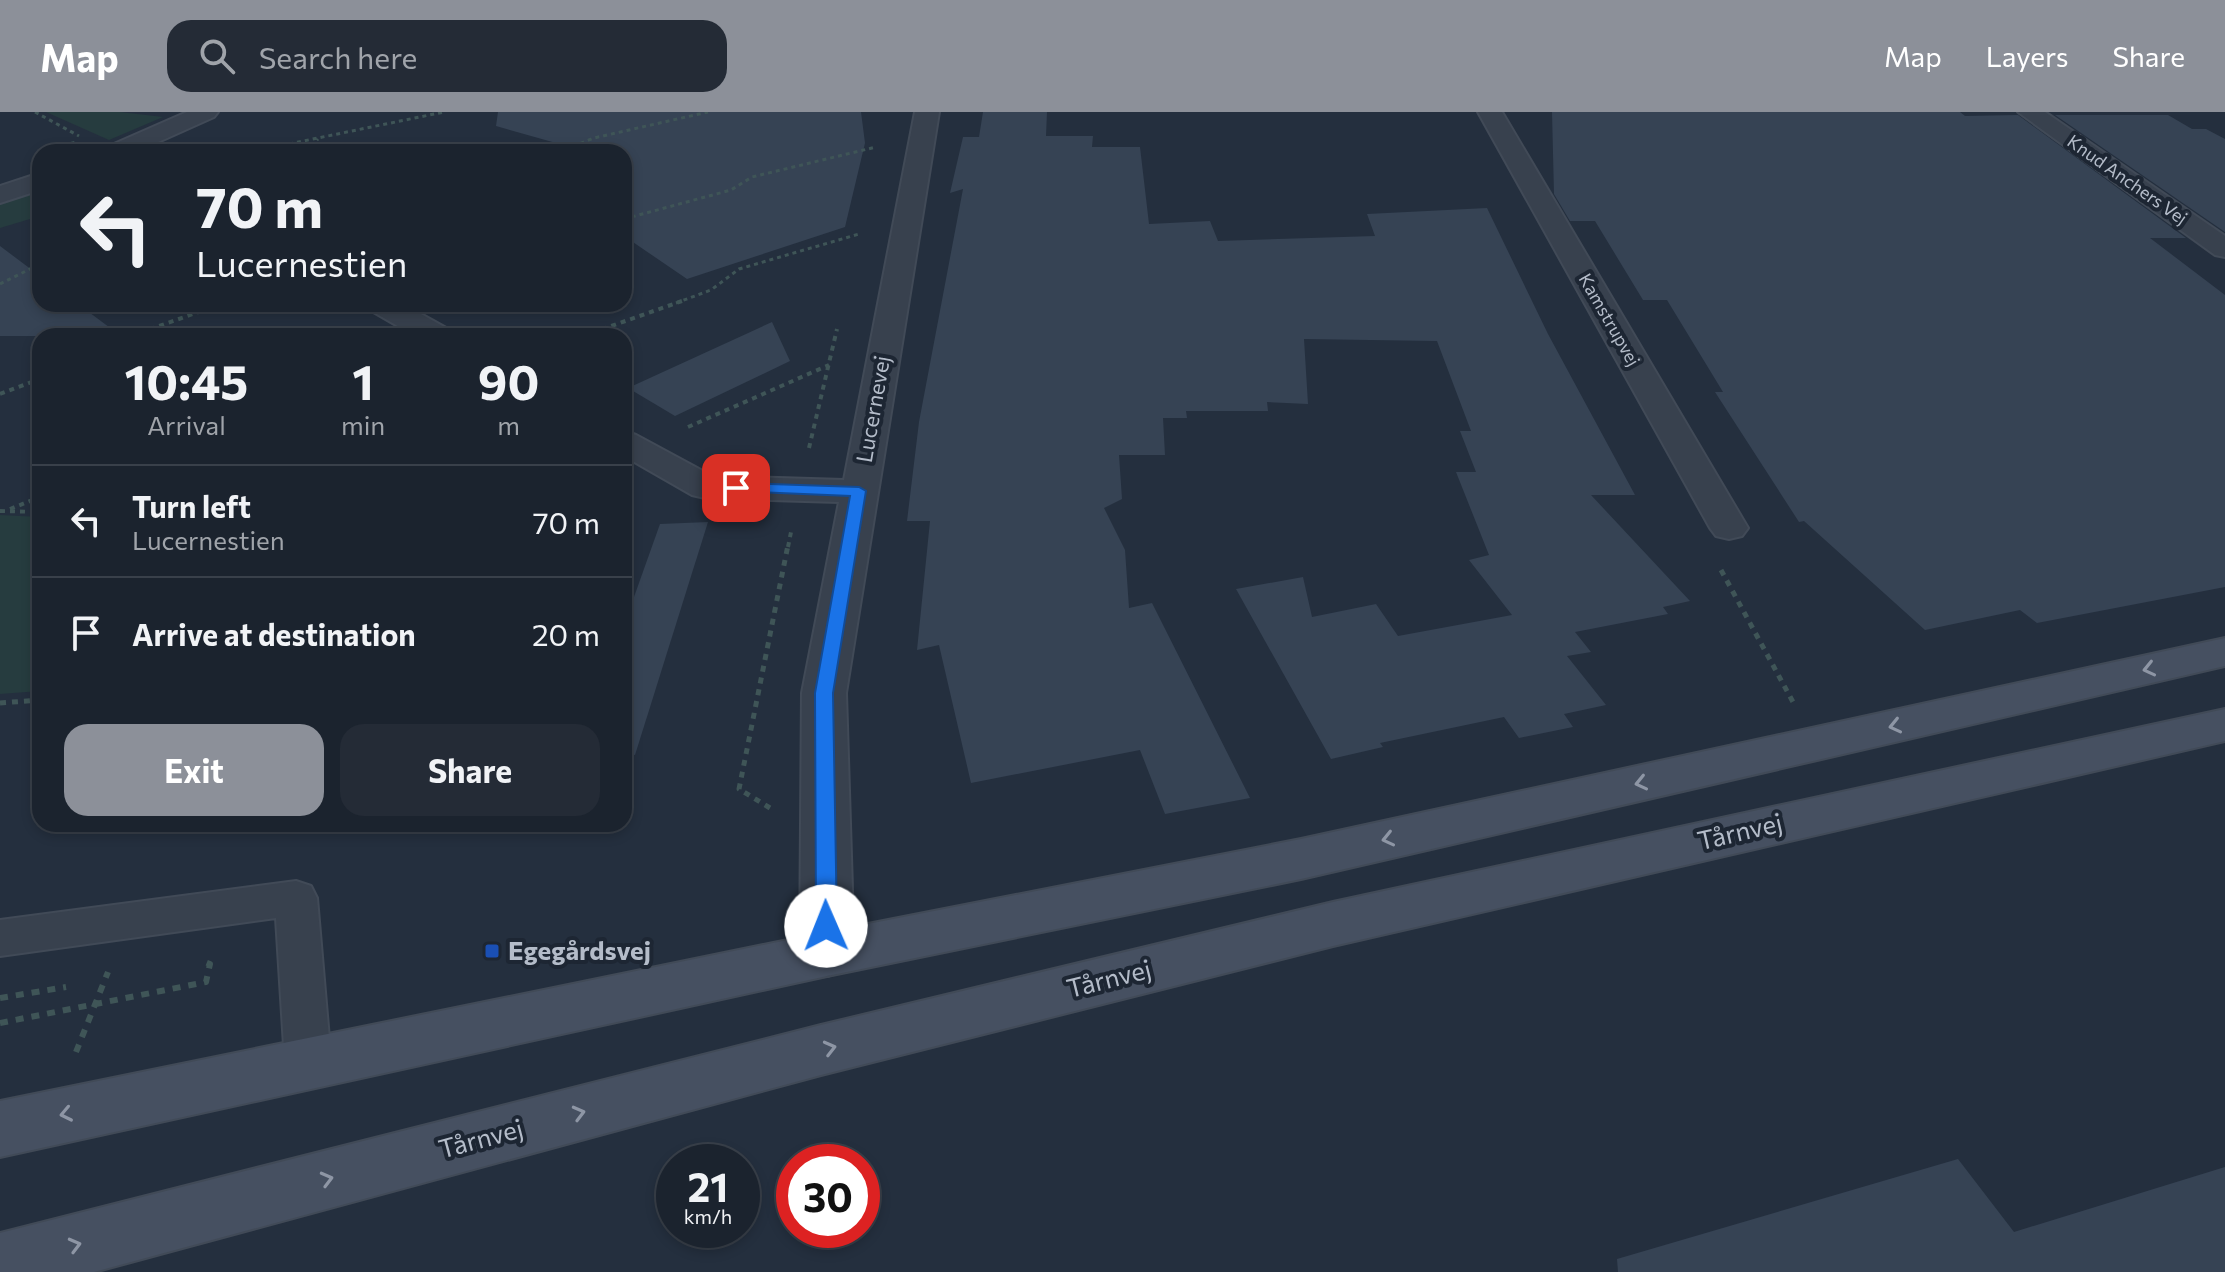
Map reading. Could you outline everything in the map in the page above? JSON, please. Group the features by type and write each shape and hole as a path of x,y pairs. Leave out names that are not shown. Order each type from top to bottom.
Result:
{"street":[{"path":"134,144 206,112"},
{"name":"Kamstrupvej","path":"1490,112 1729,528"},
{"name":"Knud Anchers Vej","path":"2030,112 2225,249"},
{"name":"Lucernevej","path":"827,954 824,693 925,124"},
{"path":"0,195 32,184"},
{"path":"395,312 423,328"},
{"path":"632,447 705,487 859,491"},
{"path":"0,1129 827,954 1301,859 2225,652"},
{"name":"Tårnvej","path":"0,1265 821,1050 1333,924 2225,725"}],"lane":[{"path":"0,938 296,898 308,1062"}],"path":[{"path":"35,112 87,140"},
{"path":"289,144 444,112"},
{"path":"579,144 708,112"},
{"path":"632,217 731,190 752,177 925,124"},
{"path":"311,144 319,138"},
{"path":"605,328 711,290 739,269 906,220"},
{"path":"0,284 32,268"},
{"path":"154,328 198,312"},
{"name":"Lucernevej","path":"632,445 885,341"},
{"path":"0,394 32,382"},
{"path":"2,511 32,500"},
{"path":"2,511 32,512"},
{"path":"1729,528 1707,544 1815,744"},
{"path":"0,703 32,701"},
{"path":"0,1023 206,982 210,964 198,959"},
{"path":"0,998 66,987"}],"green space":[{"path":"46,112 120,112 163,117 109,140"},
{"path":"32,190 32,218 0,228 0,200"},
{"path":"0,515 32,517 32,692 0,694"}],"building":[{"path":"498,112 861,112 865,143 845,227 687,279 632,241 632,144 560,144 496,126"},
{"path":"983,112 1047,112 1046,136 1093,136 1092,147 1140,147 1149,224 1210,221 1218,241 1375,236 1367,214 1487,208 1548,334 1635,495 1591,495 1690,601 1663,607 1668,614 1575,632 1591,652 1567,656 1606,705 1564,714 1573,727 1519,738 1504,717 1380,743 1383,747 1331,759 1236,589 1303,577 1312,617 1376,604 1398,636 1512,615 1469,560 1489,555 1456,472 1476,472 1460,431 1471,431 1437,341 1304,339 1308,404 1267,402 1268,411 1186,411 1187,418 1163,418 1165,455 1119,455 1122,499 1104,508 1125,550 1129,608 1152,603 1250,798 1165,814 1140,750 971,783 939,645 917,650 930,521 907,521 919,422 963,189 950,193 963,137 979,137"},
{"path":"1552,112 1960,112 1965,116 2018,115 2186,238 2150,238 2225,295 2225,587 2037,623 2020,610 1925,630 1804,521 1799,522 1715,392 1723,392 1667,300 1643,300 1595,221 1570,221 1554,194"},
{"path":"2055,115 2168,115 2192,129 2206,129 2225,139 2225,232"},
{"path":"0,246 32,270 32,312 89,312 110,328 32,328 32,336 0,336"},
{"path":"772,322 790,361 675,416 632,390 632,386"},
{"path":"708,522 635,755 632,754 632,603 660,524"},
{"path":"1958,1159 2014,1232 2225,1167 2225,1272 1618,1272 1617,1259"}],"place":[{"name":"Egegårdsvej","path":"492,951"}],"route":[{"path":"736,488 859,491 824,693 826,926"}]}
